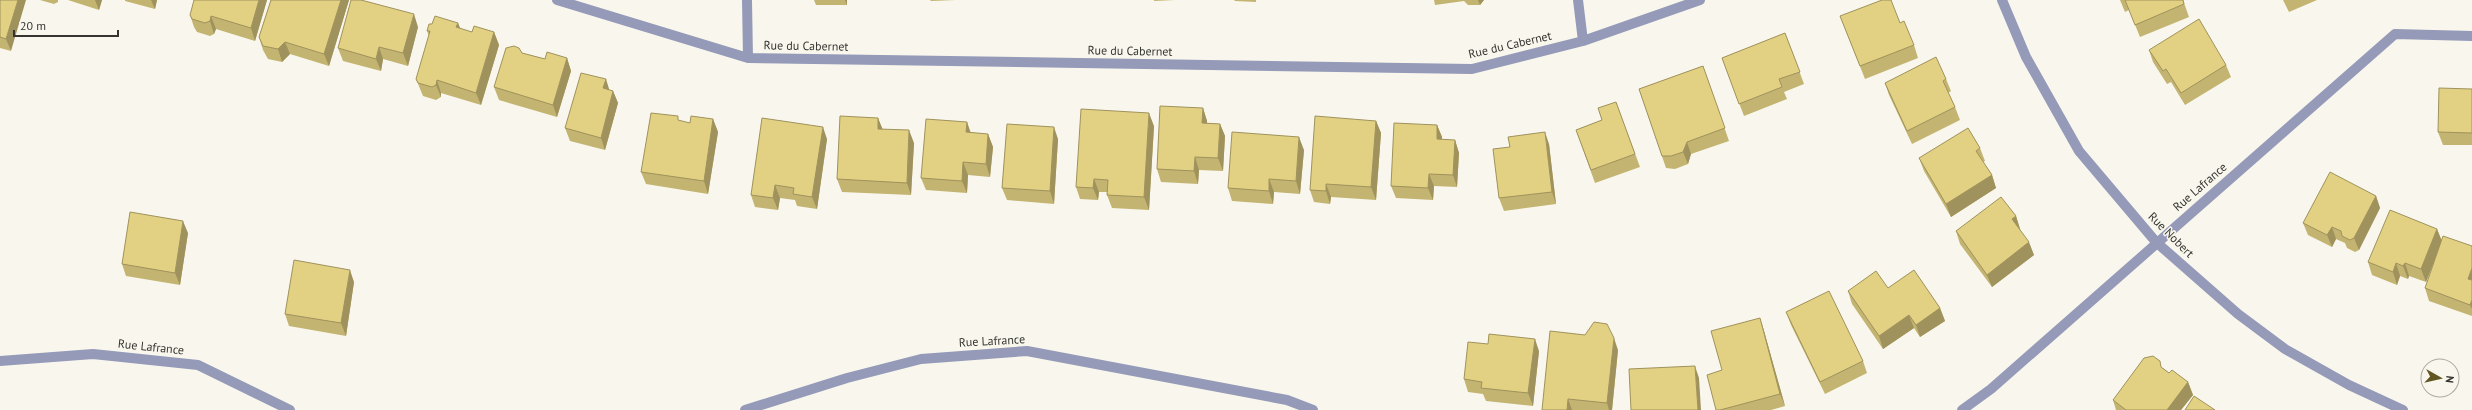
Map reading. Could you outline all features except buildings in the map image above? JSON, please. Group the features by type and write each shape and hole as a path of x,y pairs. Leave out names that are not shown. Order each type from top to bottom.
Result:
{"street":[{"name":"Rue du Cabernet","path":"557,0 748,58 1472,69 1583,41 1700,0"},
{"path":"747,0 748,58"},
{"path":"1578,0 1583,41"},
{"name":"Rue Nobert","path":"2002,0 2026,57 2079,151 2156,242 2238,314 2285,349 2349,385 2403,410"},
{"name":"Rue Lafrance","path":"1962,410 1991,389 2156,242 2395,34 2472,36"},
{"name":"Rue Lafrance","path":"745,410 847,378 921,359 1027,351 1287,400 1313,410"},
{"name":"Rue Lafrance","path":"0,362 93,354 198,365 290,410"}]}
